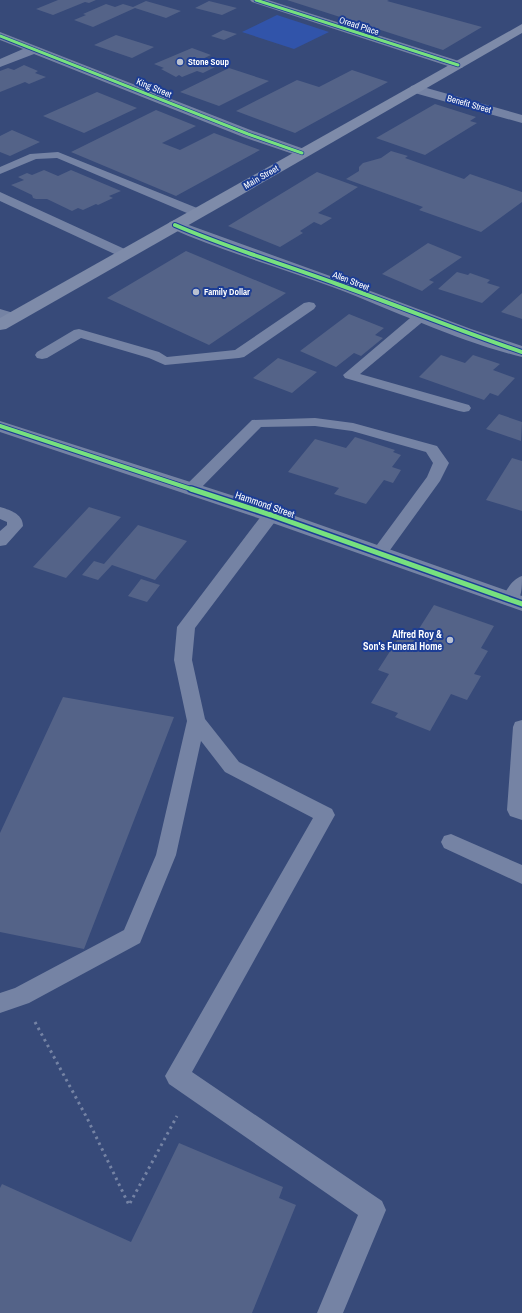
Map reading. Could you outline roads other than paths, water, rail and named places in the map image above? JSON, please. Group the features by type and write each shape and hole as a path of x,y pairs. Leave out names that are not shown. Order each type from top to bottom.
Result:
{"main road":[{"name":"Main Street","path":"4,319 198,213 522,28"}],"street":[{"name":"Oread Place","path":"261,1 458,65"},
{"name":"King Street","path":"0,36 248,134 302,153"},
{"path":"0,63 34,49"},
{"name":"Benefit Street","path":"416,89 522,119"},
{"name":"Allen Street","path":"175,225 198,235 338,284 465,333 522,352"},
{"name":"Hammond Street","path":"0,426 271,515 516,602"}],"lane":[{"path":"0,171 34,156 58,155 198,213"},
{"path":"0,196 125,254"},
{"path":"42,355 79,333 154,355 165,361 239,354 308,306"},
{"path":"421,316 350,375 464,408"},
{"path":"190,489 257,423 315,422 353,427 432,449 441,463 434,478 378,553"},
{"path":"0,512 15,520 15,526 0,541"},
{"path":"0,1003 21,996 132,936 166,855 196,721 183,660 186,627 271,515"},
{"path":"516,602 522,582"},
{"path":"196,721 232,767 325,815 177,1076 373,1210 330,1313"},
{"path":"522,727 517,810 522,812"},
{"path":"451,842 522,875"}],"place":[{"name":"Stone Soup","path":"180,62"},
{"name":"Family Dollar","path":"196,292"},
{"name":"Alfred Roy & Son's Funeral Home","path":"450,640"}]}
